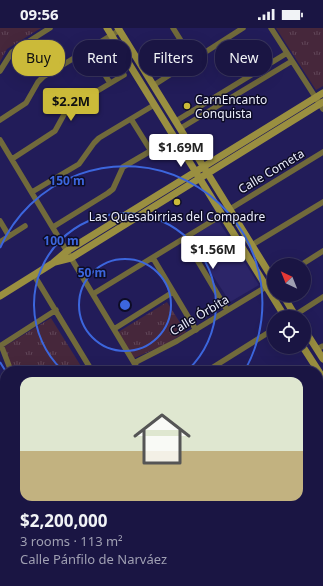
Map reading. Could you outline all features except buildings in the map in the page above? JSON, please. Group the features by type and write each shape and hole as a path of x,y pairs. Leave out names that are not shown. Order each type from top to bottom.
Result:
{"street":[{"path":"0,72 12,52 50,28"},
{"path":"107,28 280,310"},
{"path":"173,28 180,40"},
{"path":"207,51 243,28"},
{"path":"272,28 320,103"},
{"path":"104,40 119,29 267,270"},
{"path":"176,121 287,53"},
{"path":"0,120 26,103 40,79 73,59"},
{"path":"180,128 292,61"},
{"path":"106,76 110,83"},
{"path":"12,159 55,131 68,109 121,76"},
{"path":"154,85 168,76"},
{"path":"0,296 53,263 199,178 206,169 261,135 320,103 323,93"},
{"path":"217,96 221,104"},
{"path":"32,192 79,164 96,140 154,105"},
{"path":"131,119 151,151"},
{"path":"0,140 136,366"},
{"path":"53,227 108,193 113,189 124,167 166,142"},
{"name":"Calle Cometa","path":"230,209 323,152"},
{"path":"69,254 195,171 206,169"},
{"path":"252,245 323,202"},
{"path":"93,294 222,215"},
{"path":"0,221 9,236"},
{"path":"0,242 25,226"},
{"path":"184,238 227,310"},
{"path":"311,259 323,251"},
{"path":"153,258 196,330"},
{"path":"34,275 89,366"},
{"name":"Calle Órbita","path":"134,363 165,348 265,287"},
{"path":"114,329 174,292"},
{"path":"303,310 323,297"},
{"path":"9,366 1,345 56,310"},
{"path":"215,366 267,333"},
{"path":"311,337 320,347 323,359"},
{"path":"308,354 315,366"}],"shaded area":[{"path":"218,220 259,285 230,302 189,239"}],"green space":[{"path":"0,28 41,28 22,40 12,40 12,46 7,49 0,62"},
{"path":"276,28 323,28 323,86 316,90"},
{"path":"167,302 186,332 164,345 130,360 115,334"},
{"path":"51,318 81,366 9,366 2,348"}],"place":[{"name":"CarnEncanto Conquista","path":"187,106"},
{"name":"Las Quesabirrias del Compadre","path":"177,202"}]}
